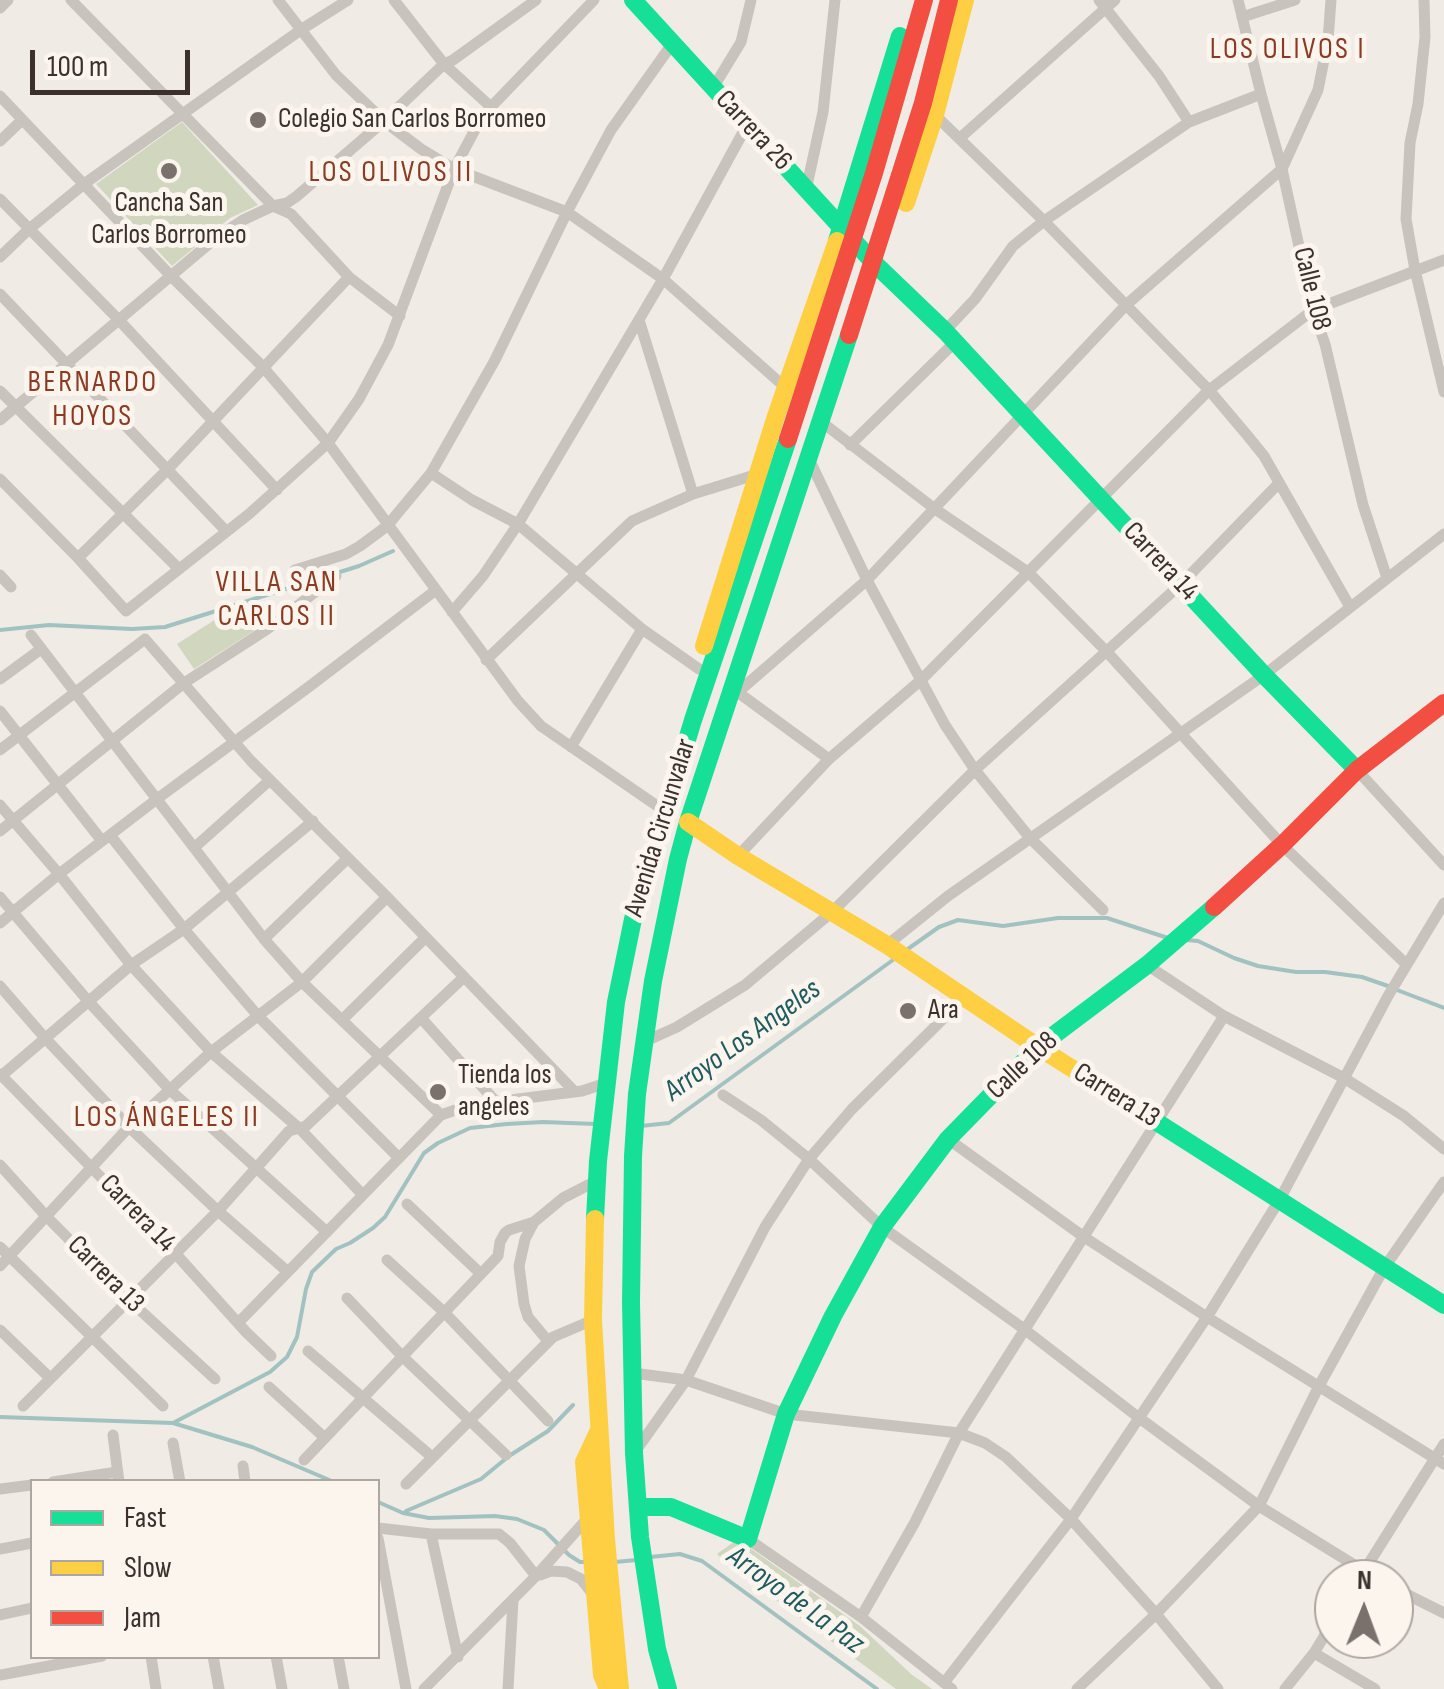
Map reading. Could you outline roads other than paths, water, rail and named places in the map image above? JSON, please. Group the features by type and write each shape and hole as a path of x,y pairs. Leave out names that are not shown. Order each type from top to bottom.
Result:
{"main road":[{"name":"Carrera 26","path":"633,0 873,262"},
{"path":"694,720 691,710 698,669 786,388 847,231 910,0"},
{"name":"Avenida Circunvalar","path":"620,1689 598,1540 593,1320 598,1170 616,1002 633,919 694,720 776,479 847,231 880,155 924,0"},
{"name":"Avenida Circunvalar","path":"668,1689 640,1537 632,1374 633,1156 654,981 688,822 735,690 873,262 923,103 949,0"},
{"path":"873,262 904,209 935,114 965,0"},
{"name":"Carrera 14","path":"873,262 950,337 1357,770"},
{"name":"Calle 108","path":"748,1539 786,1414 833,1316 882,1226 948,1138 1038,1047 1189,930 1357,770 1444,703"},
{"name":"Carrera 13","path":"688,822 1444,1305"},
{"path":"598,1430 584,1462 589,1517 598,1540"},
{"path":"638,1507 670,1507 748,1539"},
{"path":"601,1576 596,1606 602,1675 608,1689"}],"street":[{"path":"0,8 8,0"},
{"path":"71,0 273,206 291,214 349,276 400,316"},
{"path":"278,0 336,75 384,121 454,170 567,212 664,279 786,388"},
{"path":"0,257 84,184 348,0"},
{"path":"394,0 444,64 490,108"},
{"path":"0,420 170,276 243,220 297,196 444,64 536,0"},
{"path":"0,479 126,611 179,570 328,444 359,399 388,344 454,170 476,126 594,0"},
{"path":"712,88 742,42 752,0"},
{"path":"806,190 824,112 835,0"},
{"path":"960,138 1101,4 1115,0"},
{"name":"Calle 108","path":"1238,0 1363,505 1387,578"},
{"path":"1242,17 1295,0"},
{"path":"829,759 735,690 867,580 1126,306 1282,169 1318,90 1331,0"},
{"path":"1424,0 1424,37 1406,219 1444,392"},
{"path":"1101,4 1159,76 1189,122"},
{"path":"296,570 346,554 387,526 431,473 494,360 611,130 672,44"},
{"path":"850,445 950,337 1013,246 1189,122 1261,94"},
{"path":"0,96 170,276 262,366 328,444 486,660 541,726 666,812"},
{"path":"935,114 1209,390 1264,456 1350,607"},
{"path":"0,142 22,120"},
{"path":"452,612 483,576 518,524 664,279 746,125"},
{"path":"0,199 277,490"},
{"path":"738,856 829,759 921,680 1209,390 1313,310 1444,260"},
{"path":"78,558 349,276"},
{"path":"0,294 226,532"},
{"path":"639,320 693,494"},
{"path":"0,391 179,570"},
{"path":"819,420 934,509 1028,572 1107,652 1282,845 1406,964"},
{"path":"808,457 867,580 945,725 974,770 1030,838 1104,910"},
{"path":"431,473 518,524 642,629 698,669"},
{"path":"486,660 632,521 693,494 758,474"},
{"path":"646,1041 677,1028 745,985 832,912 974,770 1181,584 1278,483"},
{"path":"896,952 948,896 1264,675 1444,534"},
{"path":"0,575 11,587"},
{"path":"0,831 184,683 266,630 336,576"},
{"path":"0,923 157,799 436,590"},
{"path":"571,747 642,629"},
{"path":"31,635 264,939 302,982 441,1115"},
{"path":"0,750 144,639 270,780 579,1092"},
{"path":"0,679 41,648"},
{"path":"0,710 258,1016 400,1158"},
{"name":"Carrera 14","path":"1357,770 1444,866"},
{"path":"196,847 270,780"},
{"path":"0,805 130,965 212,1052 300,1129 363,1195"},
{"path":"0,1076 130,965 184,929 313,821"},
{"path":"264,939 348,858"},
{"path":"0,897 88,1002 170,1090 327,1232"},
{"path":"163,1406 3,1257 129,1127 212,1052 302,982 387,897"},
{"path":"748,1539 860,1617 948,1686 1070,1519 1207,1317 1280,1200 1388,996 1444,903"},
{"path":"342,1020 426,937"},
{"path":"1154,959 1224,1016 1344,1078 1404,1116 1444,1149"},
{"path":"23,1406 218,1212 290,1131 300,1129 382,1058 464,977"},
{"path":"0,986 129,1127 288,1272"},
{"path":"634,1453 686,1380 765,1227 809,1159 852,1108 964,998"},
{"path":"860,1617 916,1522 959,1433 1224,1016"},
{"path":"422,1019 496,1102"},
{"name":"Carrera 14","path":"0,1076 93,1167 271,1356"},
{"path":"238,1322 441,1115 470,1105 579,1092 604,1095"},
{"path":"723,1096 761,1120 809,1159 882,1226 1259,1506 1337,1559"},
{"path":"948,1138 1084,1237 1439,1461"},
{"name":"Carrera 13","path":"0,1165 130,1300 215,1379"},
{"path":"304,1460 498,1256 505,1233 534,1222 598,1170"},
{"path":"1077,1689 1156,1614 1259,1506 1384,1268 1444,1182"},
{"path":"407,1204 481,1274"},
{"path":"534,1222 524,1239 519,1266 528,1317 548,1341"},
{"path":"498,1256 519,1266"},
{"path":"388,1260 548,1420"},
{"path":"347,1298 506,1455"},
{"path":"406,1484 548,1341 593,1320"},
{"path":"0,1330 50,1378"},
{"path":"308,1350 432,1457"},
{"path":"632,1374 686,1380 786,1414 959,1433 985,1442 1006,1456 1070,1519 1218,1689"},
{"path":"270,1388 325,1438"},
{"path":"92,1479 118,1477 113,1435"},
{"path":"173,1443 179,1479"},
{"path":"1372,1559 1439,1461 1444,1444"},
{"path":"243,1466 245,1479"},
{"path":"0,1490 30,1484"},
{"path":"424,1689 589,1517"},
{"path":"380,1528 505,1536 536,1576"},
{"path":"431,1534 458,1657"},
{"path":"0,1549 30,1543"},
{"path":"380,1560 384,1604 406,1689"},
{"path":"536,1576 551,1571 567,1572 581,1579 596,1606"},
{"path":"1414,1598 1444,1614"},
{"path":"508,1689 512,1600"},
{"path":"0,1615 30,1608"},
{"path":"1285,1689 1314,1653"},
{"path":"0,1675 86,1659"},
{"path":"151,1659 156,1689"},
{"path":"214,1659 220,1689"},
{"path":"277,1659 282,1689"},
{"path":"339,1659 344,1689"},
{"path":"1324,1659 1375,1689"}],"waterway":[{"path":"0,630 49,625 165,627 359,566 393,551"},
{"name":"Arroyo Los Angeles","path":"905,951 939,927 958,920 1003,926 1058,918 1107,918 1171,939"},
{"name":"Arroyo Los Angeles","path":"1186,940 1198,941 1258,966 1362,977 1388,986"},
{"name":"Arroyo Los Angeles","path":"641,1126 669,1123 897,957"},
{"name":"Arroyo Los Angeles","path":"1397,990 1444,1008"},
{"name":"Arroyo Los Angeles","path":"173,1423 270,1372 287,1357 297,1337 312,1272 336,1249 385,1217 424,1153 438,1143 470,1128 543,1122 596,1124"},
{"path":"406,1511 481,1479 548,1431 573,1405"},
{"name":"Arroyo Los Angeles","path":"0,1417 173,1423 252,1447 327,1479"},
{"name":"Arroyo Los Angeles","path":"380,1503 429,1518 517,1519 544,1530 569,1555 586,1562"},
{"name":"Arroyo de La Paz","path":"650,1557 680,1554 702,1561 877,1689"},
{"name":"Arroyo de La Paz","path":"615,1562 636,1560"}],"place":[{"name":"Colegio San Carlos Borromeo","path":"258,120"},
{"name":"Cancha San Carlos Borromeo","path":"169,171"},
{"name":"Ara","path":"908,1011"},
{"name":"Tienda los angeles","path":"438,1092"}],"district":[{"name":"LOS OLIVOS I","path":"1288,50"},
{"name":"LOS OLIVOS II","path":"391,173"},
{"name":"BERNARDO HOYOS","path":"93,400"},
{"name":"VILLA SAN CARLOS II","path":"277,600"},
{"name":"LOS ÁNGELES II","path":"167,1118"}]}
